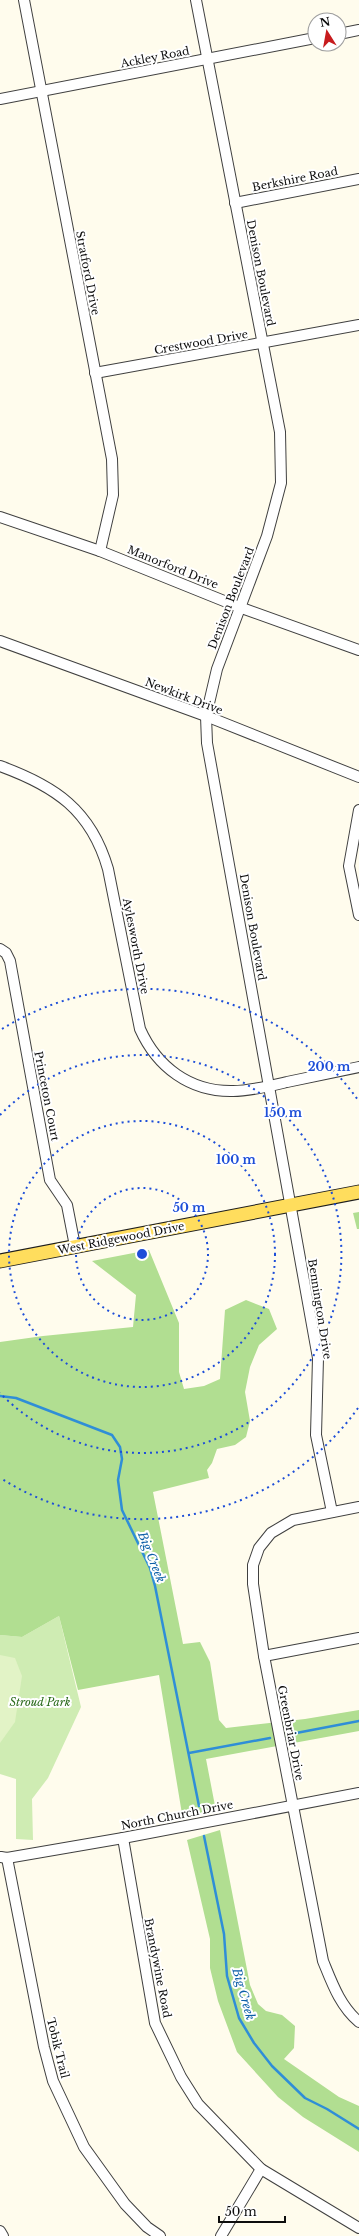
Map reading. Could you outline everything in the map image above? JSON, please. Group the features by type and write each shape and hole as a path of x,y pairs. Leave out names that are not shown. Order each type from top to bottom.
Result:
{"main road":[{"name":"West Ridgewood Drive","path":"0,1261 359,1192"}],"street":[{"name":"Stratford Drive","path":"24,0 40,92 112,459 112,488 100,551"},
{"name":"Denison Boulevard","path":"196,0 280,432 281,483 267,536 239,607 217,669 206,716 207,743 291,1205"},
{"path":"347,32 359,30"},
{"name":"Ackley Road","path":"0,99 307,40"},
{"name":"Berkshire Road","path":"235,203 359,179"},
{"name":"Crestwood Drive","path":"95,373 263,344 359,325"},
{"name":"Manorford Drive","path":"0,517 100,551 239,607 359,649"},
{"name":"Newkirk Drive","path":"0,641 206,716 359,777"},
{"name":"Aylesworth Drive","path":"0,766 48,787 68,800 85,819 102,849 108,869 140,1029 148,1047 165,1067 188,1082 208,1089 233,1091 269,1086 359,1067"},
{"path":"359,810 349,866 359,915"},
{"name":"Princeton Court","path":"0,949 6,953 10,960 50,1180 67,1205 75,1246"},
{"name":"Bennington Drive","path":"291,1205 318,1358 316,1435 332,1512"},
{"name":"Greenbriar Drive","path":"359,1507 293,1520 271,1533 259,1548 253,1565 253,1584 264,1656 323,1961 334,1988 348,2012 359,2022"},
{"path":"264,1656 359,1638"},
{"name":"North Church Drive","path":"3,1857 123,1838 359,1793"},
{"name":"Brandywine Road","path":"123,1838 156,2023 181,2077 198,2104 262,2169 359,2228"},
{"name":"Tobik Trail","path":"3,1857 44,2047 53,2081 84,2147 125,2204 147,2227 160,2236"},
{"path":"221,2236 262,2169"},
{"path":"0,2231 3,2236"}],"green space":[{"path":"359,1212 359,1229 357,1229 353,1213"},
{"path":"149,1250 179,1323 179,1372 184,1389 204,1386 220,1379 225,1310 246,1300 269,1309 277,1329 259,1345 250,1367 245,1392 250,1421 246,1437 235,1445 217,1449 212,1463 207,1470 209,1478 153,1492 183,1644 200,1642 210,1662 219,1720 226,1728 305,1719 359,1710 359,1731 206,1759 216,1811 188,1816 182,1814 159,1675 78,1690 59,1616 22,1637 0,1635 0,1342 133,1327 136,1295 92,1261"},
{"name":"Stroud Park","path":"59,1616 81,1707 48,1778 32,1799 33,1840 16,1839 16,1779 0,1774 0,1635 22,1637"},
{"path":"0,1655 15,1658 22,1676 15,1722 0,1743"},
{"path":"220,1830 250,1985 258,2004 266,2011 282,2015 295,2026 294,2048 284,2059 339,2097 359,2106 359,2152 303,2117 278,2097 237,2052 218,2001 210,1968 210,1939 187,1840"}],"waterway":[{"name":"Big Creek","path":"0,1396 16,1398 112,1435 120,1447 122,1459 118,1480 122,1510 150,1568 155,1586 199,1806"},
{"path":"291,1734 359,1721"},
{"path":"189,1753 270,1738"},
{"name":"Big Creek","path":"204,1836 224,1934 227,1976 239,2018 254,2043 272,2066 305,2098 327,2109 359,2129"}]}
